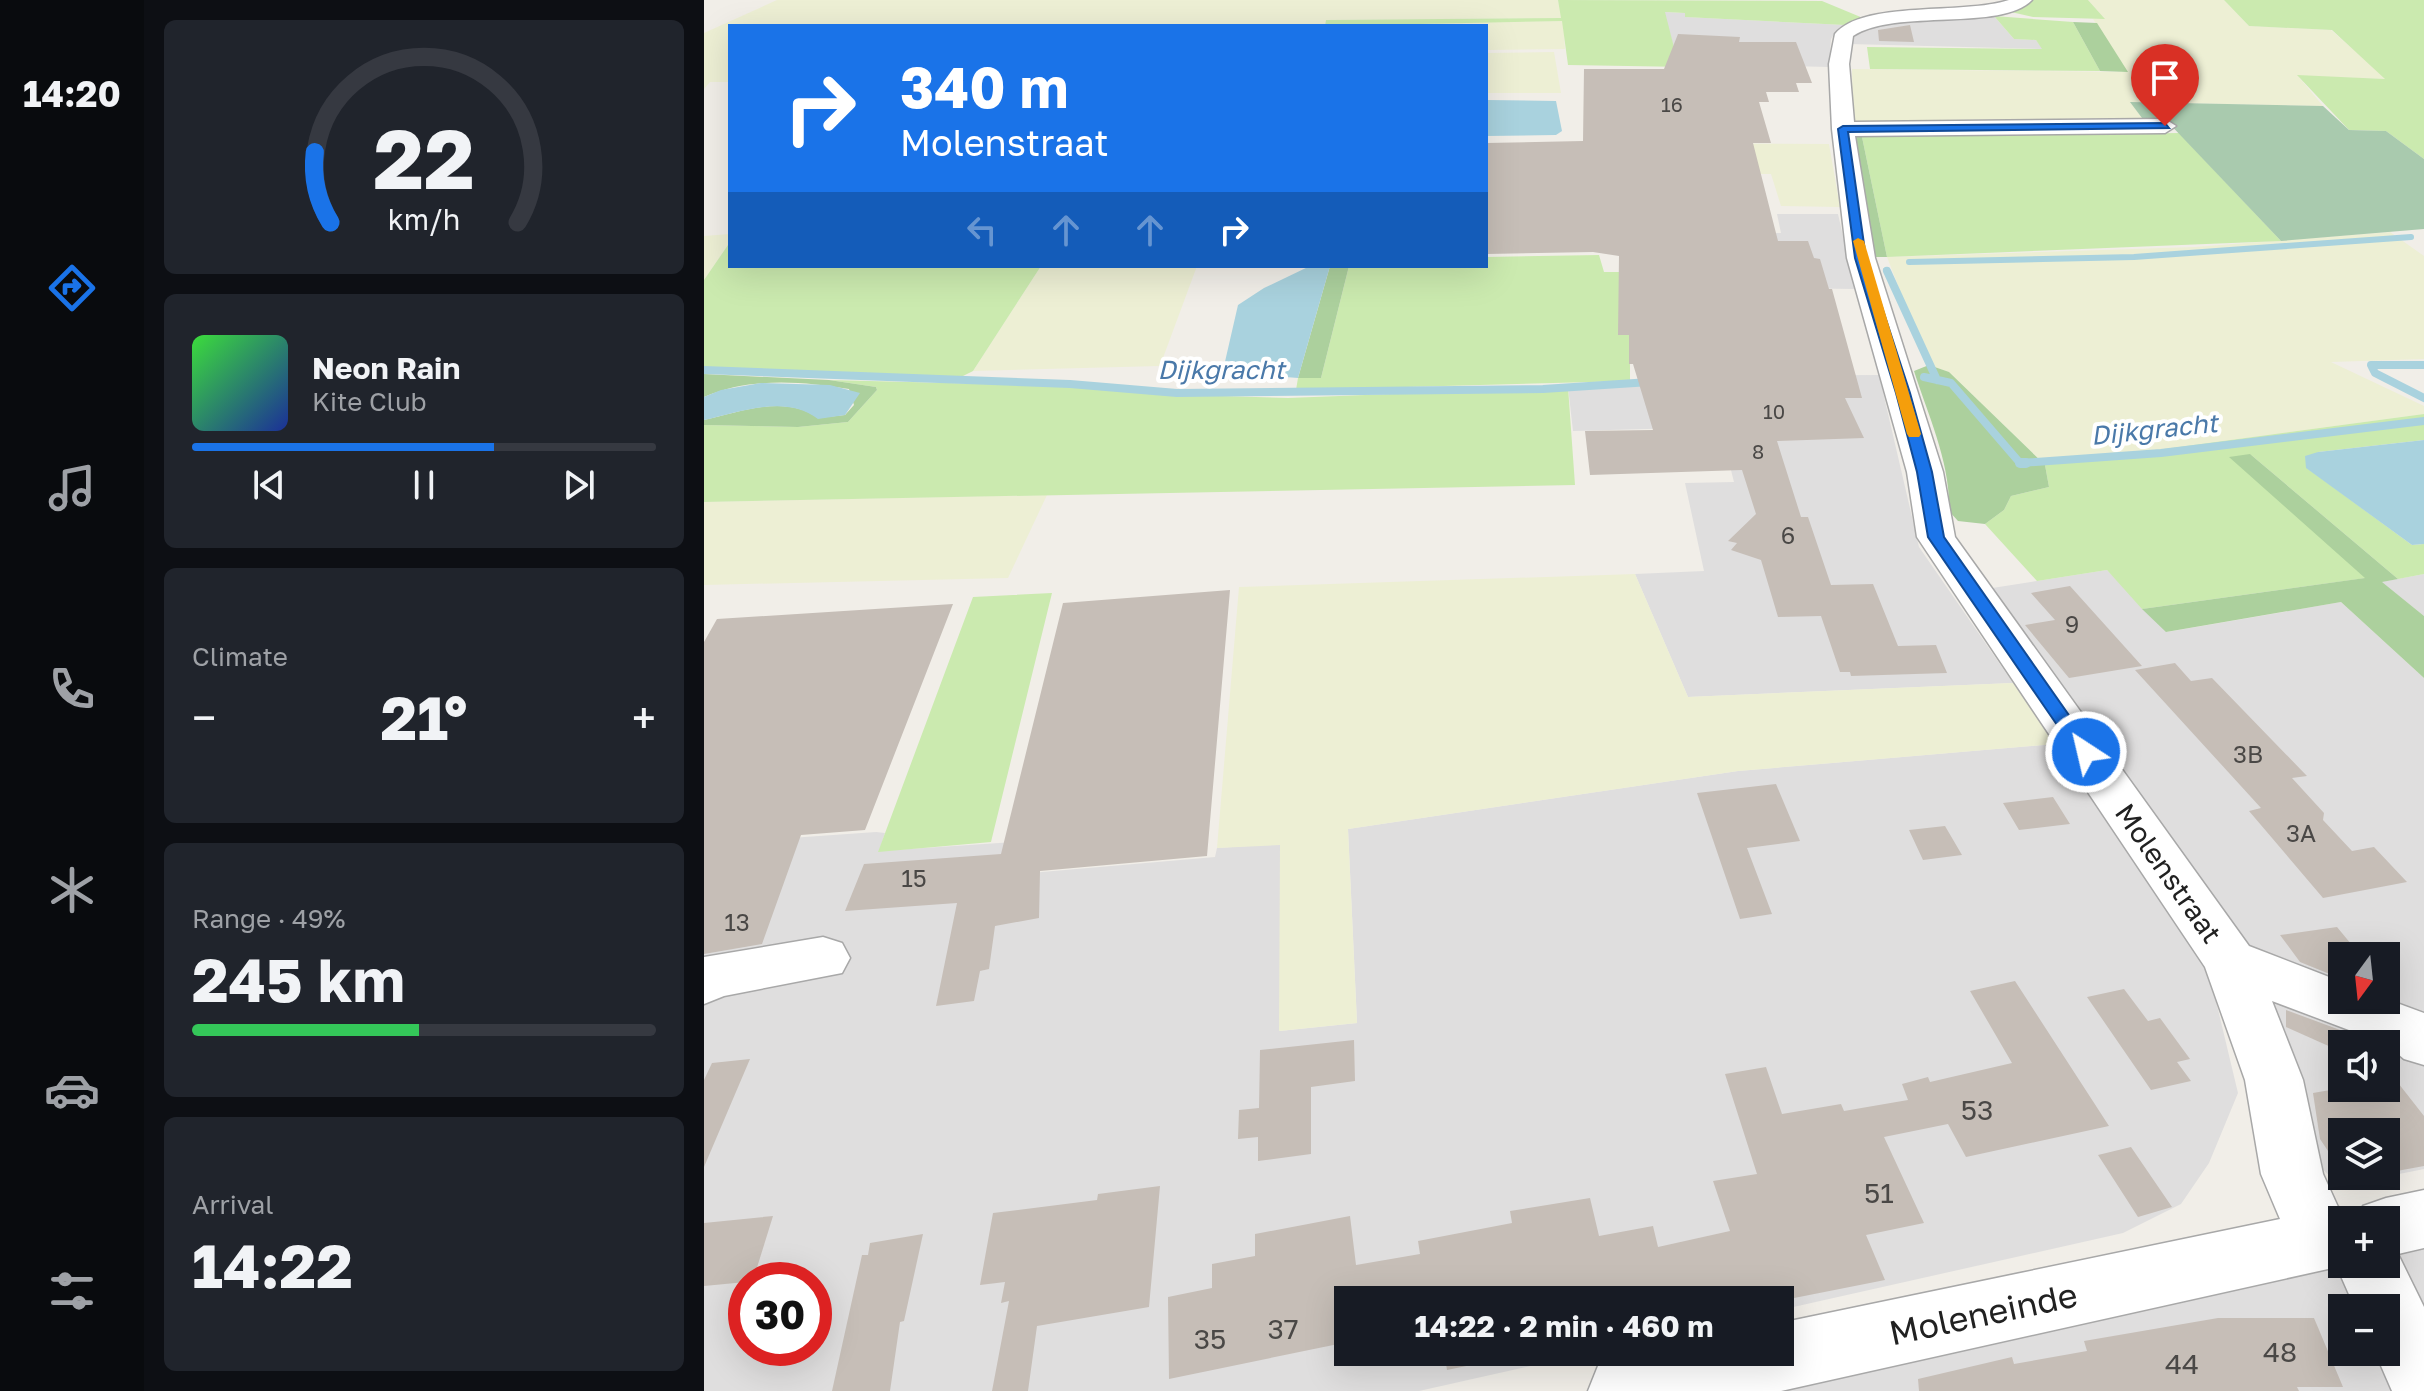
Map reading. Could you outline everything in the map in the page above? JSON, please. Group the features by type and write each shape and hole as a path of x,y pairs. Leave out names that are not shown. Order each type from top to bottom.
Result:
{"street":[{"name":"Molenstraat","path":"2023,0 2007,7 1986,10 1876,19 1851,28 1841,40 1843,129 1861,258 1925,472 1936,537 2230,961 2274,1080 2292,1174 2328,1225"},
{"path":"1843,129 2165,126"},
{"path":"704,982 706,978 823,958"},
{"name":"Molenstraat","path":"2230,961 2418,1032"},
{"path":"2400,1224 2424,1219"},
{"name":"Moleneinde","path":"1623,1391 2328,1250"},
{"name":"Molenstraat","path":"2362,1278 2424,1383"}],"shaded area":[{"path":"1664,12 1685,13 1686,17 1845,25 1831,39 1829,67 1678,63"},
{"path":"1980,13 1994,16 2014,39 2036,40 2043,49 1849,44 1854,34 1872,23"},
{"path":"1777,214 1838,214 1855,289 1774,288 1754,233 1781,233"},
{"path":"1879,375 1919,547 2013,683 1688,697 1635,574 1704,571 1685,483 1734,482 1720,427 1573,431 1568,387 1630,384 1630,381 1671,376"},
{"path":"2107,570 2167,632 2341,602 2424,678 2424,1169 2400,1174 2400,1118 2328,1118 2328,1174 2310,1157 2285,1040 1986,589"},
{"path":"2424,574 2424,616 2381,582"},
{"path":"2056,744 2210,976 2238,1093 2209,1163 2181,1204 2123,1233 1794,1307 1794,1286 1334,1286 1334,1366 1531,1366 1419,1391 704,1391 704,874 719,843 876,832 885,833 879,851 1014,842 1006,875 1215,857 1217,848 1280,844 1280,1031 1357,1023 1348,829 1738,771"},
{"path":"2424,1238 2424,1391 1764,1391 2328,1267 2328,1278 2400,1278 2400,1244"}],"green space":[{"path":"777,0 1558,0 1562,18 1327,20 1326,24 728,24 728,82 710,82 704,89 704,33"},
{"path":"1558,0 1822,1 1863,18 1845,25 1685,17 1685,13 1665,12 1678,63 1747,68 1568,65 1562,21 1325,24 1326,20 1561,18"},
{"path":"2030,0 2088,0 2105,19 2033,17 2011,12"},
{"path":"2088,0 2224,0 2249,26 2331,30 2387,79 2298,76 2323,106 2131,102 2142,118 1853,121 1852,69 2127,72 2093,19 2104,18"},
{"path":"2224,0 2424,0 2424,159 2386,131 2349,130 2297,75 2385,79 2332,30 2249,26"},
{"path":"1994,16 2073,22 2100,71 1870,69 1867,47 2042,49 2036,40 2014,39"},
{"path":"1563,21 1565,49 1488,50 1488,24 1435,22"},
{"path":"2073,22 2097,23 2128,72 2100,71"},
{"path":"1554,52 1561,93 1488,93 1488,53"},
{"path":"2130,102 2323,106 2349,130 2386,131 2424,159 2424,229 2281,241 2164,118 2142,118"},
{"path":"2179,133 2281,241 1887,257 1862,137"},
{"path":"1854,137 1862,137 1887,257 1872,257"},
{"path":"1582,143 1829,144 1840,207 1781,206 1771,174 1585,174"},
{"path":"2390,232 2424,256 2424,359 2331,362 2424,406 2424,414 2045,465 1949,372 1929,365 1887,257 2195,247"},
{"path":"728,234 728,245 704,280 704,236"},
{"path":"728,245 728,268 1040,268 973,371 959,378 704,371 704,280"},
{"path":"1599,255 1604,272 1620,272 1630,329 1630,381 1296,390 1298,378 1321,378 1348,268 1488,268 1488,257"},
{"path":"1040,268 1196,268 1160,366 973,371"},
{"path":"1329,268 1348,268 1321,378 1298,378"},
{"path":"1929,365 1949,372 2045,465 2049,487 2011,496 2004,510 1985,524 1958,521 1949,511 1942,458 1914,371"},
{"path":"704,374 829,380 876,387 877,390 848,422 798,427 704,425 704,420 762,407 791,407 818,418 845,415 854,405 849,389 776,382 739,386 704,397"},
{"path":"829,380 1067,386 1288,398 1568,387 1575,485 704,502 704,425 798,427 848,422 877,390 876,387"},
{"path":"2424,414 2424,440 2318,452 2307,468 2412,545 2424,544 2424,574 2398,579 2250,454 2366,578 2142,609 2107,570 2037,581 1985,524 2004,510 2011,496 2049,487 2045,465"},
{"path":"2250,454 2398,579 2382,582 2424,616 2424,678 2341,602 2166,632 2142,609 2365,578 2229,457"},
{"path":"1047,495 1008,578 704,585 704,502"},
{"path":"1635,574 1688,697 2013,683 2056,744 1738,771 1348,829 1357,1023 1279,1031 1280,845 1217,848 1239,587"},
{"path":"1052,593 991,842 878,852 973,597"}],"water":[{"path":"1488,100 1556,101 1562,131 1556,135 1488,136"},
{"path":"1306,268 1329,268 1298,378 1250,374 1224,366 1238,305 1264,288"},
{"path":"761,383 830,385 860,393 845,415 818,419 791,407 777,406 704,420 704,397 721,390"},
{"path":"2424,440 2424,544 2412,545 2306,468 2305,456 2318,452"}],"building":[{"path":"1910,25 1914,42 1879,41 1878,30"},
{"path":"1678,34 1740,37 1739,42 1796,42 1812,83 1796,83 1799,92 1766,92 1769,102 1759,102 1771,143 1753,143 1778,241 1808,241 1814,258 1820,259 1829,289 1832,289 1862,398 1845,398 1864,438 1777,441 1801,517 1808,517 1831,585 1873,584 1898,646 1936,645 1947,673 1851,676 1850,672 1840,672 1821,616 1778,617 1761,560 1731,550 1737,543 1728,541 1756,514 1742,470 1590,475 1585,431 1653,430 1633,364 1629,364 1629,335 1618,335 1619,256 1593,252 1488,254 1488,143 1583,141 1584,69 1664,69"},
{"path":"2070,586 2142,666 2069,678 2025,625 2055,620 2031,593"},
{"path":"1230,590 1207,856 1040,871 1039,918 995,926 989,969 980,971 974,1001 936,1006 957,903 845,911 864,864 1001,854 1063,603"},
{"path":"953,604 865,830 801,835 762,944 704,954 704,642 717,619"},
{"path":"2175,663 2191,681 2212,678 2307,776 2292,778 2324,813 2323,820 2352,851 2374,847 2407,882 2323,898 2249,811 2261,808 2135,670"},
{"path":"1776,784 1800,841 1747,848 1772,914 1740,919 1697,793"},
{"path":"2053,797 2070,824 2019,830 2003,803"},
{"path":"1945,826 1962,855 1923,860 1909,830"},
{"path":"2337,927 2349,942 2328,942 2328,973 2300,962 2280,935"},
{"path":"2015,981 2109,1126 1966,1157 1948,1124 1884,1137 1924,1223 1866,1235 1885,1280 1794,1298 1794,1286 1334,1286 1334,1345 1169,1379 1168,1297 1212,1288 1212,1264 1255,1256 1255,1234 1350,1216 1356,1265 1420,1254 1418,1241 1512,1223 1510,1211 1590,1198 1599,1236 1653,1226 1658,1247 1730,1231 1713,1181 1757,1174 1725,1074 1766,1067 1782,1114 1841,1104 1844,1111 1908,1100 1902,1084 1928,1077 1930,1082 2012,1063 1970,991"},
{"path":"2124,989 2148,1021 2160,1018 2190,1059 2177,1062 2191,1081 2151,1090 2087,997"},
{"path":"2286,1010 2340,1030 2328,1030 2328,1046 2286,1027"},
{"path":"1354,1040 1355,1081 1311,1087 1311,1154 1258,1161 1258,1137 1238,1139 1239,1110 1259,1108 1260,1050"},
{"path":"750,1059 704,1167 704,1080 712,1063"},
{"path":"2400,1085 2424,1116 2424,1166 2400,1170 2400,1118 2328,1118 2328,1151 2320,1139 2313,1093 2328,1090 2328,1102 2400,1102"},
{"path":"2131,1147 2172,1207 2138,1217 2098,1155"},
{"path":"1160,1186 1149,1307 1037,1326 1028,1391 992,1391 1009,1301 1001,1303 1005,1282 980,1285 993,1213 1097,1200 1098,1194"},
{"path":"773,1216 759,1262 728,1262 728,1284 704,1286 704,1223"},
{"path":"923,1234 904,1321 900,1322 890,1391 832,1391 862,1255 868,1255 870,1243"},
{"path":"2218,1318 2314,1318 2328,1351 2328,1366 2334,1366 2343,1387 2297,1387 2299,1391 1919,1391 1918,1379 2012,1357 2014,1364 2087,1351 2084,1341"},
{"path":"1446,1366 1466,1366 1447,1370"}],"waterway":[{"path":"1909,262 2134,257 2411,237"},
{"path":"1888,273 1937,380"},
{"name":"Dijkgracht","path":"2424,365 2371,365 2375,373 2424,398"},
{"name":"Dijkgracht","path":"704,370 1070,384 1177,393 1543,389 1650,382"},
{"name":"Dijkgracht","path":"1924,377 1937,380"},
{"name":"Dijkgracht","path":"1937,380 1951,383 2020,463"},
{"name":"Dijkgracht","path":"2020,463 2161,453 2424,421"},
{"name":"Dijkgracht","path":"2020,463 2026,463"}],"slow traffic":[{"path":"1858,241 1914,434"}],"route":[{"path":"2086,752 1936,537 1925,472 1861,258 1843,129 2165,126"}]}
